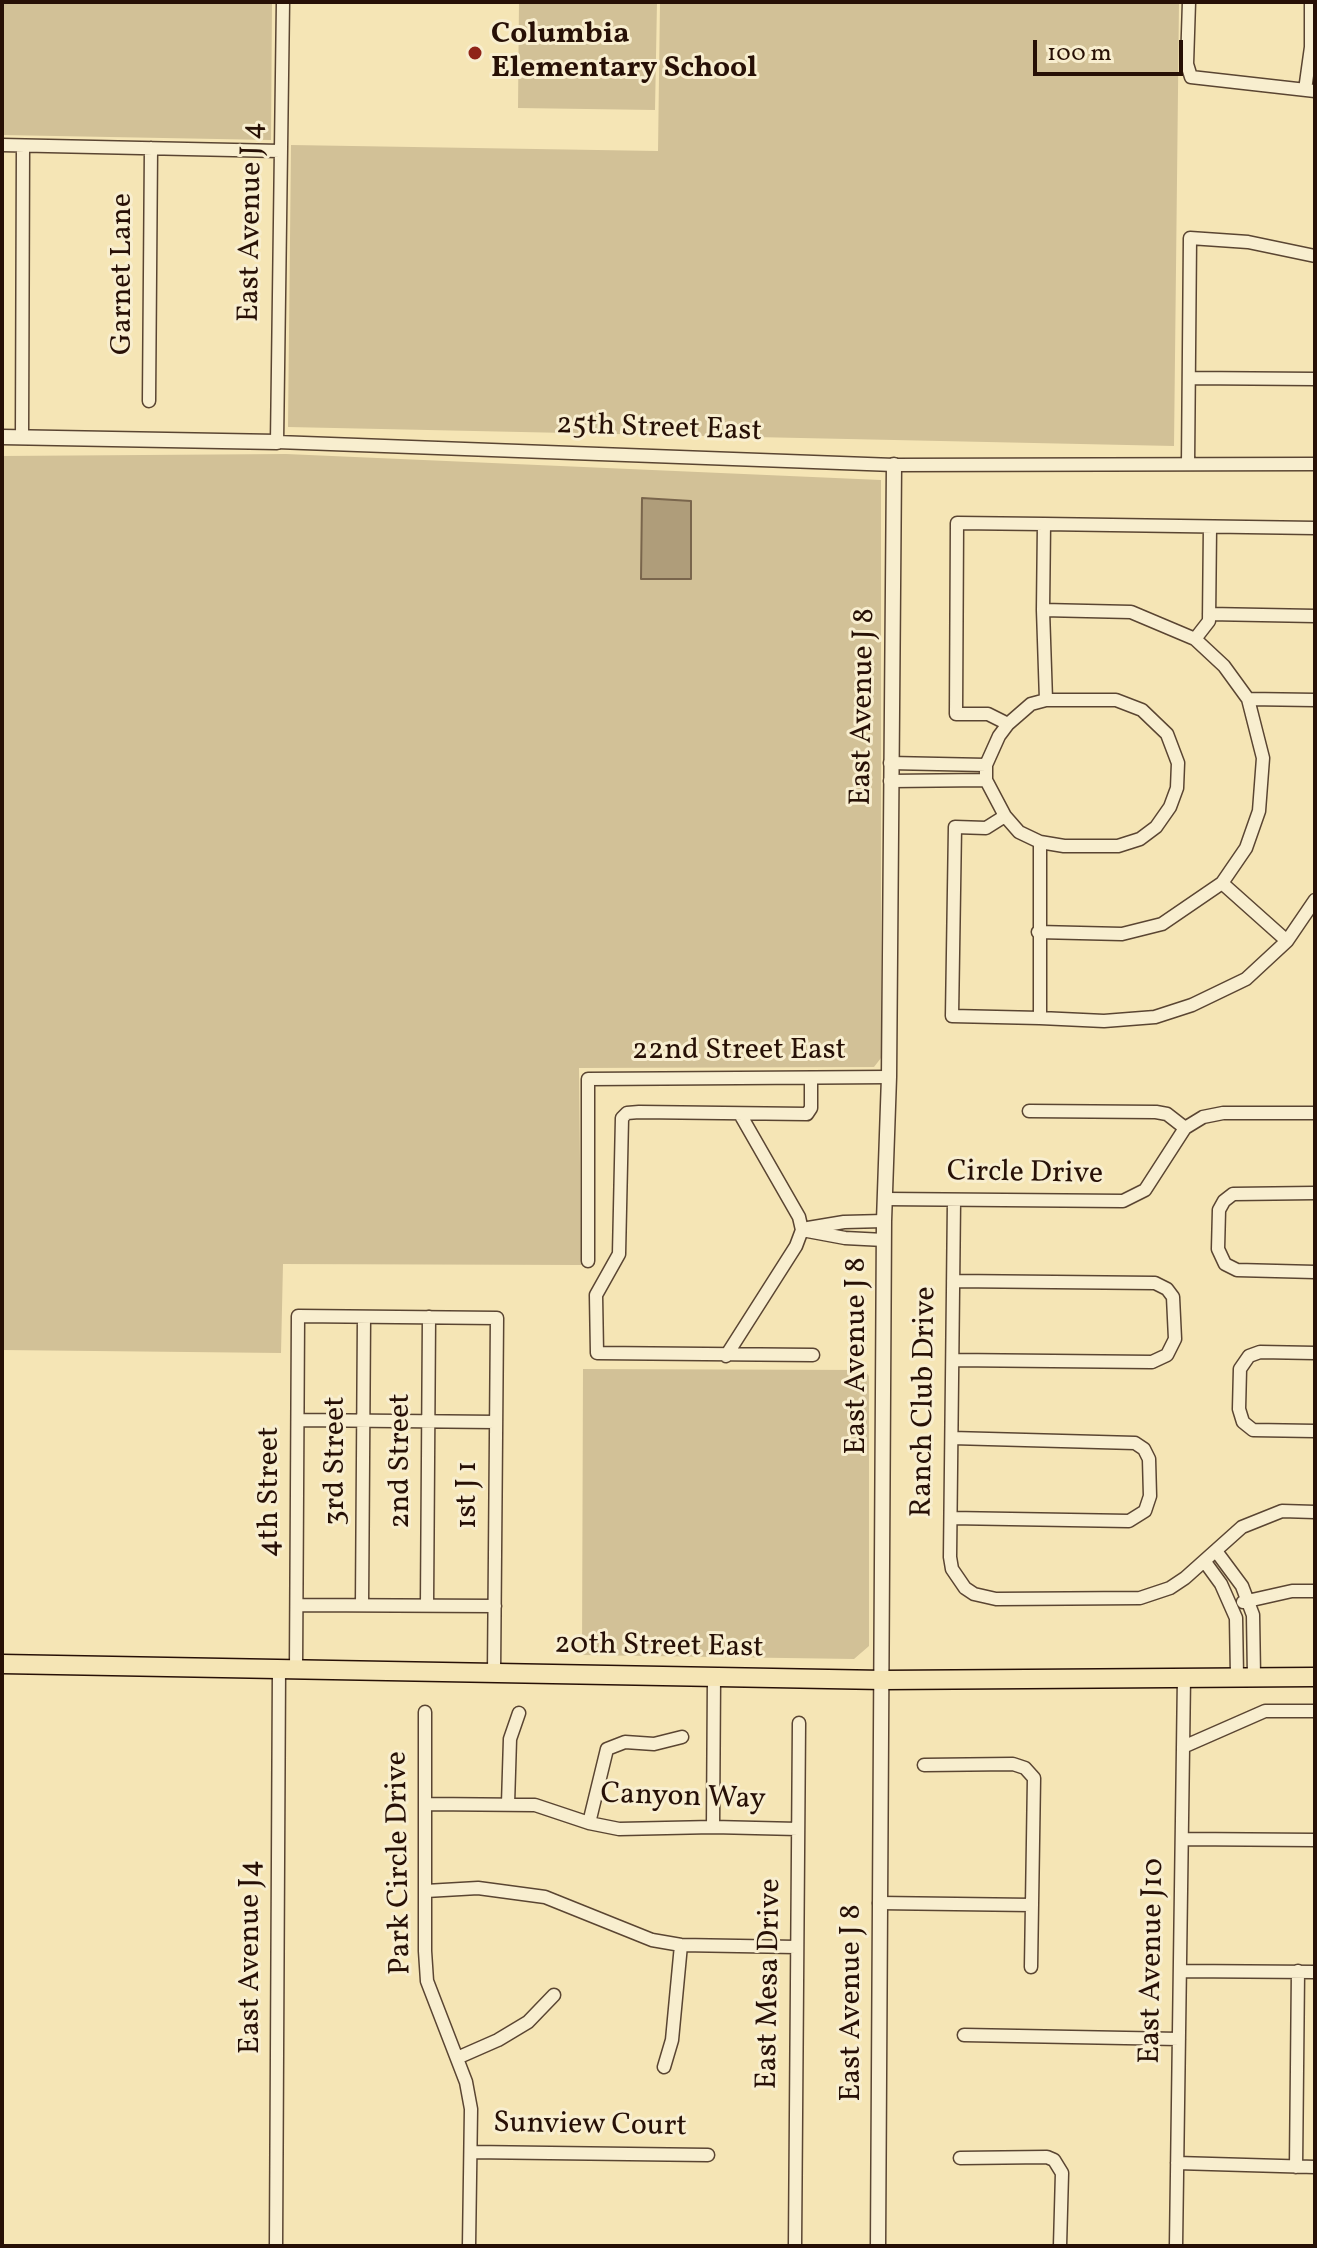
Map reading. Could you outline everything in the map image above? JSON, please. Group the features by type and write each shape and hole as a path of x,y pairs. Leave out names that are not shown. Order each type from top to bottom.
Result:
{"main road":[{"name":"20th Street East","path":"2,1664 883,1680 1315,1677"}],"street":[{"name":"East Avenue J 4","path":"277,442 283,2"},
{"path":"1189,2 1187,64 1191,77 1310,91 1311,2"},
{"path":"2,145 280,151"},
{"path":"22,437 23,146"},
{"name":"Garnet Lane","path":"149,401 151,148"},
{"path":"1188,464 1190,238 1248,242 1315,256"},
{"path":"1189,378 1315,379"},
{"name":"25th Street East","path":"2,437 277,442 894,465 1315,464"},
{"name":"East Avenue J 8","path":"878,2246 884,1221 889,1077 894,465"},
{"path":"1008,724 988,714 956,714 957,523 1315,528"},
{"path":"1044,524 1046,700"},
{"path":"1195,639 1209,621 1210,527"},
{"path":"1038,932 1122,934 1162,924 1222,883 1246,848 1259,811 1263,758 1248,699 1224,666 1195,639 1131,612 1043,610"},
{"path":"1209,614 1315,616"},
{"path":"1248,699 1315,700"},
{"path":"1046,700 1116,700 1142,710 1167,734 1178,763 1177,788 1170,807 1156,827 1140,839 1118,846 1064,846 1040,842 1019,832 1005,816 986,780 986,765 1008,724 1031,704 1046,700"},
{"path":"890,763 986,765"},
{"path":"890,781 986,780"},
{"path":"1005,816 986,828 955,827 952,1016 1104,1021 1155,1017 1192,1005 1246,979 1287,941 1315,900"},
{"path":"1040,842 1040,1018"},
{"path":"1222,883 1287,941"},
{"name":"22nd Street East","path":"588,1261 588,1079 889,1077"},
{"path":"811,1078 811,1108 807,1114 639,1112 627,1113 622,1118 619,1254 596,1295 597,1353 813,1355"},
{"path":"1029,1111 1156,1112 1167,1114 1185,1128 1216,1113 1315,1113"},
{"path":"726,1356 796,1246 802,1230 799,1217 740,1114"},
{"name":"Circle Drive","path":"885,1199 1110,1203 1129,1199 1145,1190 1185,1128"},
{"path":"1315,1193 1238,1192 1224,1201 1218,1216 1218,1249 1229,1267 1242,1271 1315,1272"},
{"name":"Ranch Club Drive","path":"954,1201 950,1557 952,1569 965,1588 974,1594 996,1599 1140,1598 1170,1588 1205,1562"},
{"path":"802,1230 844,1222 884,1221"},
{"path":"802,1230 845,1238 884,1240"},
{"path":"953,1281 1155,1283 1167,1289 1173,1297 1175,1339 1167,1355 1152,1362 953,1360"},
{"name":"4th Street","path":"288,1668 297,1605 298,1316 364,1317"},
{"path":"364,1317 429,1317"},
{"name":"3rd Street","path":"362,1605 364,1317"},
{"name":"1st J 1","path":"429,1317 497,1318 494,1673"},
{"name":"2nd Street","path":"427,1605 429,1317"},
{"path":"1315,1353 1254,1353 1241,1364 1239,1386 1239,1414 1249,1428 1257,1431 1315,1431"},
{"path":"298,1420 496,1422"},
{"path":"951,1518 1129,1521 1145,1511 1150,1496 1149,1459 1144,1449 1135,1443 952,1438"},
{"path":"1245,1676 1232,1606 1205,1562 1242,1527 1282,1511 1315,1512"},
{"path":"1216,1551 1242,1586 1253,1615 1245,1676"},
{"path":"1232,1606 1292,1591 1315,1591"},
{"path":"297,1605 495,1606"},
{"name":"East Avenue J4","path":"276,2246 288,1668"},
{"path":"713,1827 714,1677"},
{"name":"East Avenue J10","path":"1176,2246 1184,1677"},
{"path":"1183,1747 1265,1711 1315,1711"},
{"name":"Park Circle Drive","path":"425,1712 427,1981 457,2058 471,2109 469,2246"},
{"path":"508,1804 510,1739 519,1713"},
{"name":"East Mesa Drive","path":"795,2246 799,1723"},
{"path":"589,1823 607,1749 625,1742 654,1744 682,1737"},
{"path":"924,1765 1013,1764 1025,1768 1034,1778 1031,1967"},
{"name":"Canyon Way","path":"426,1804 535,1805 589,1823 619,1829 798,1829"},
{"path":"1182,1839 1315,1840"},
{"path":"426,1891 478,1888 545,1897 652,1940 681,1945 796,1947"},
{"path":"879,1903 1032,1905"},
{"path":"664,2067 672,2040 681,1945"},
{"path":"1180,1971 1315,1972"},
{"path":"1296,2167 1298,1971"},
{"path":"457,2058 498,2040 528,2022 554,1995"},
{"path":"964,2035 1179,2039"},
{"name":"Sunview Court","path":"471,2152 708,2155"},
{"path":"960,2158 1047,2157 1054,2160 1062,2173 1060,2246"},
{"path":"1177,2163 1315,2167"}],"shaded area":[{"path":"2,2 272,2 271,140 2,135"},
{"path":"519,2 657,2 655,110 518,108"},
{"path":"660,2 1179,2 1174,446 288,427 291,145 658,151"},
{"path":"286,454 881,480 881,1058 874,1067 579,1068 581,1265 283,1264 281,1353 2,1350 2,456"},
{"path":"642,498 691,501 691,579 641,579"},
{"path":"583,1369 864,1370 869,1376 869,1646 854,1659 582,1655"}],"place":[{"name":"Columbia Elementary School","path":"475,53"}]}
